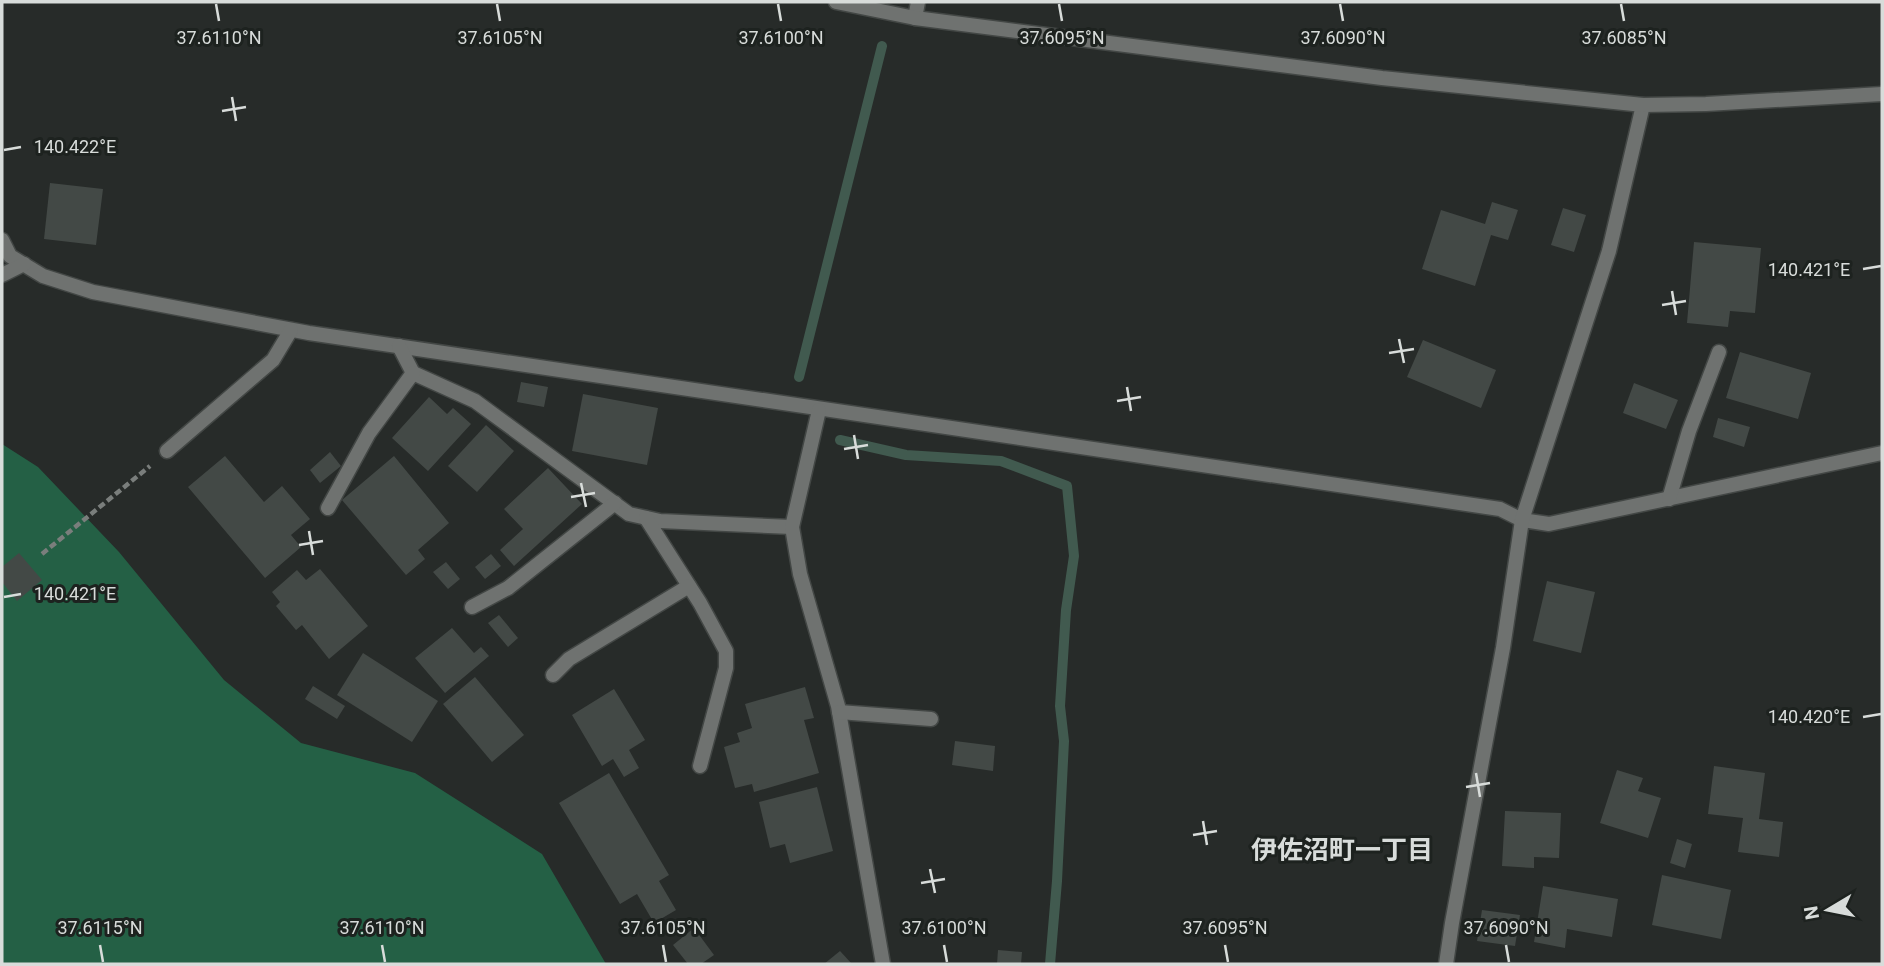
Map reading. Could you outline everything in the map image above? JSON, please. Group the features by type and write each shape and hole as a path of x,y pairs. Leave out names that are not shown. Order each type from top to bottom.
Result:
{"street":[{"path":"836,2 915,18 1381,78 1643,105 1882,94"},
{"path":"915,18 918,2"},
{"path":"1446,964 1503,648 1522,520 1609,251 1643,105"},
{"path":"2,240 10,256 43,276 93,292 291,330 1500,509 1522,520 1549,524 1882,453"},
{"path":"2,275 24,264"},
{"path":"167,451 273,360 291,330"},
{"path":"399,346 413,373 475,401 629,514 660,521 792,527"},
{"path":"1669,499 1689,431 1719,352"},
{"path":"328,508 369,433 413,373"},
{"path":"819,410 792,527 800,574 839,712 883,964"},
{"path":"472,607 508,588 615,503"},
{"path":"646,518 726,651 726,668 700,766"},
{"path":"553,675 569,659 689,586"},
{"path":"839,712 931,719"}],"path":[{"path":"42,554 167,451"}],"green space":[{"path":"2,444 38,467 119,552 224,680 301,743 415,773 542,854 606,964 2,964"}],"building":[{"path":"50,183 103,189 96,245 44,239"},
{"path":"1492,202 1518,210 1508,240 1491,235 1475,286 1422,269 1441,210 1485,224"},
{"path":"1563,208 1586,215 1574,252 1551,245"},
{"path":"1694,242 1761,248 1755,313 1730,311 1728,327 1687,323"},
{"path":"1423,340 1496,370 1481,408 1407,377"},
{"path":"1740,352 1811,373 1798,419 1726,398"},
{"path":"521,382 548,387 544,407 517,402"},
{"path":"1634,383 1678,400 1666,429 1623,413"},
{"path":"583,394 658,408 647,465 572,451"},
{"path":"429,397 447,414 453,408 471,424 428,471 392,438"},
{"path":"1718,418 1750,427 1744,447 1713,437"},
{"path":"486,425 514,451 477,492 448,466"},
{"path":"330,452 341,466 320,483 310,470"},
{"path":"225,456 264,502 282,486 310,519 291,535 301,547 265,578 188,487"},
{"path":"394,456 449,523 418,550 425,559 406,575 342,500"},
{"path":"548,468 582,504 514,566 500,550 523,529 504,509"},
{"path":"19,553 42,580 17,601 2,582 2,567"},
{"path":"491,554 501,566 485,579 475,567"},
{"path":"446,562 460,579 448,589 433,572"},
{"path":"320,569 368,626 329,659 302,625 296,630 276,606 280,602 272,592 297,570 306,580"},
{"path":"1547,581 1595,592 1581,653 1533,641"},
{"path":"499,615 518,638 508,647 488,623"},
{"path":"452,628 474,653 481,647 489,656 445,693 415,658"},
{"path":"363,653 438,701 412,742 337,695"},
{"path":"475,677 524,735 492,762 443,704"},
{"path":"313,686 345,706 337,719 305,699"},
{"path":"805,687 814,718 804,720 819,773 754,792 752,784 735,788 724,747 740,742 737,733 752,728 745,704"},
{"path":"614,689 645,740 629,750 639,768 624,777 613,759 602,766 572,715"},
{"path":"955,741 995,746 993,771 952,765"},
{"path":"1714,766 1765,773 1759,819 1783,822 1779,857 1738,852 1743,818 1708,814"},
{"path":"1617,770 1643,778 1638,791 1661,798 1648,838 1600,823"},
{"path":"609,773 669,875 659,881 676,910 654,923 637,894 620,904 559,803"},
{"path":"817,787 833,851 790,863 785,844 770,848 759,802"},
{"path":"1505,811 1561,813 1559,858 1534,857 1534,868 1502,866"},
{"path":"1677,839 1692,844 1685,868 1670,863"},
{"path":"1662,875 1731,890 1721,939 1652,925"},
{"path":"1543,886 1618,899 1612,937 1567,929 1565,948 1534,942"},
{"path":"1482,910 1520,915 1515,946 1477,941"},
{"path":"694,928 714,955 701,964 688,964 673,945"},
{"path":"998,950 1022,952 1021,964 997,964"},
{"path":"840,951 852,964 824,964"}],"waterway":[{"path":"799,377 882,46"},
{"path":"840,440 906,455 1001,461 1067,486 1074,556 1066,610 1060,706 1064,741 1050,964"}],"district":[{"name":"伊佐沼町一丁目","path":"1342,850"}]}
